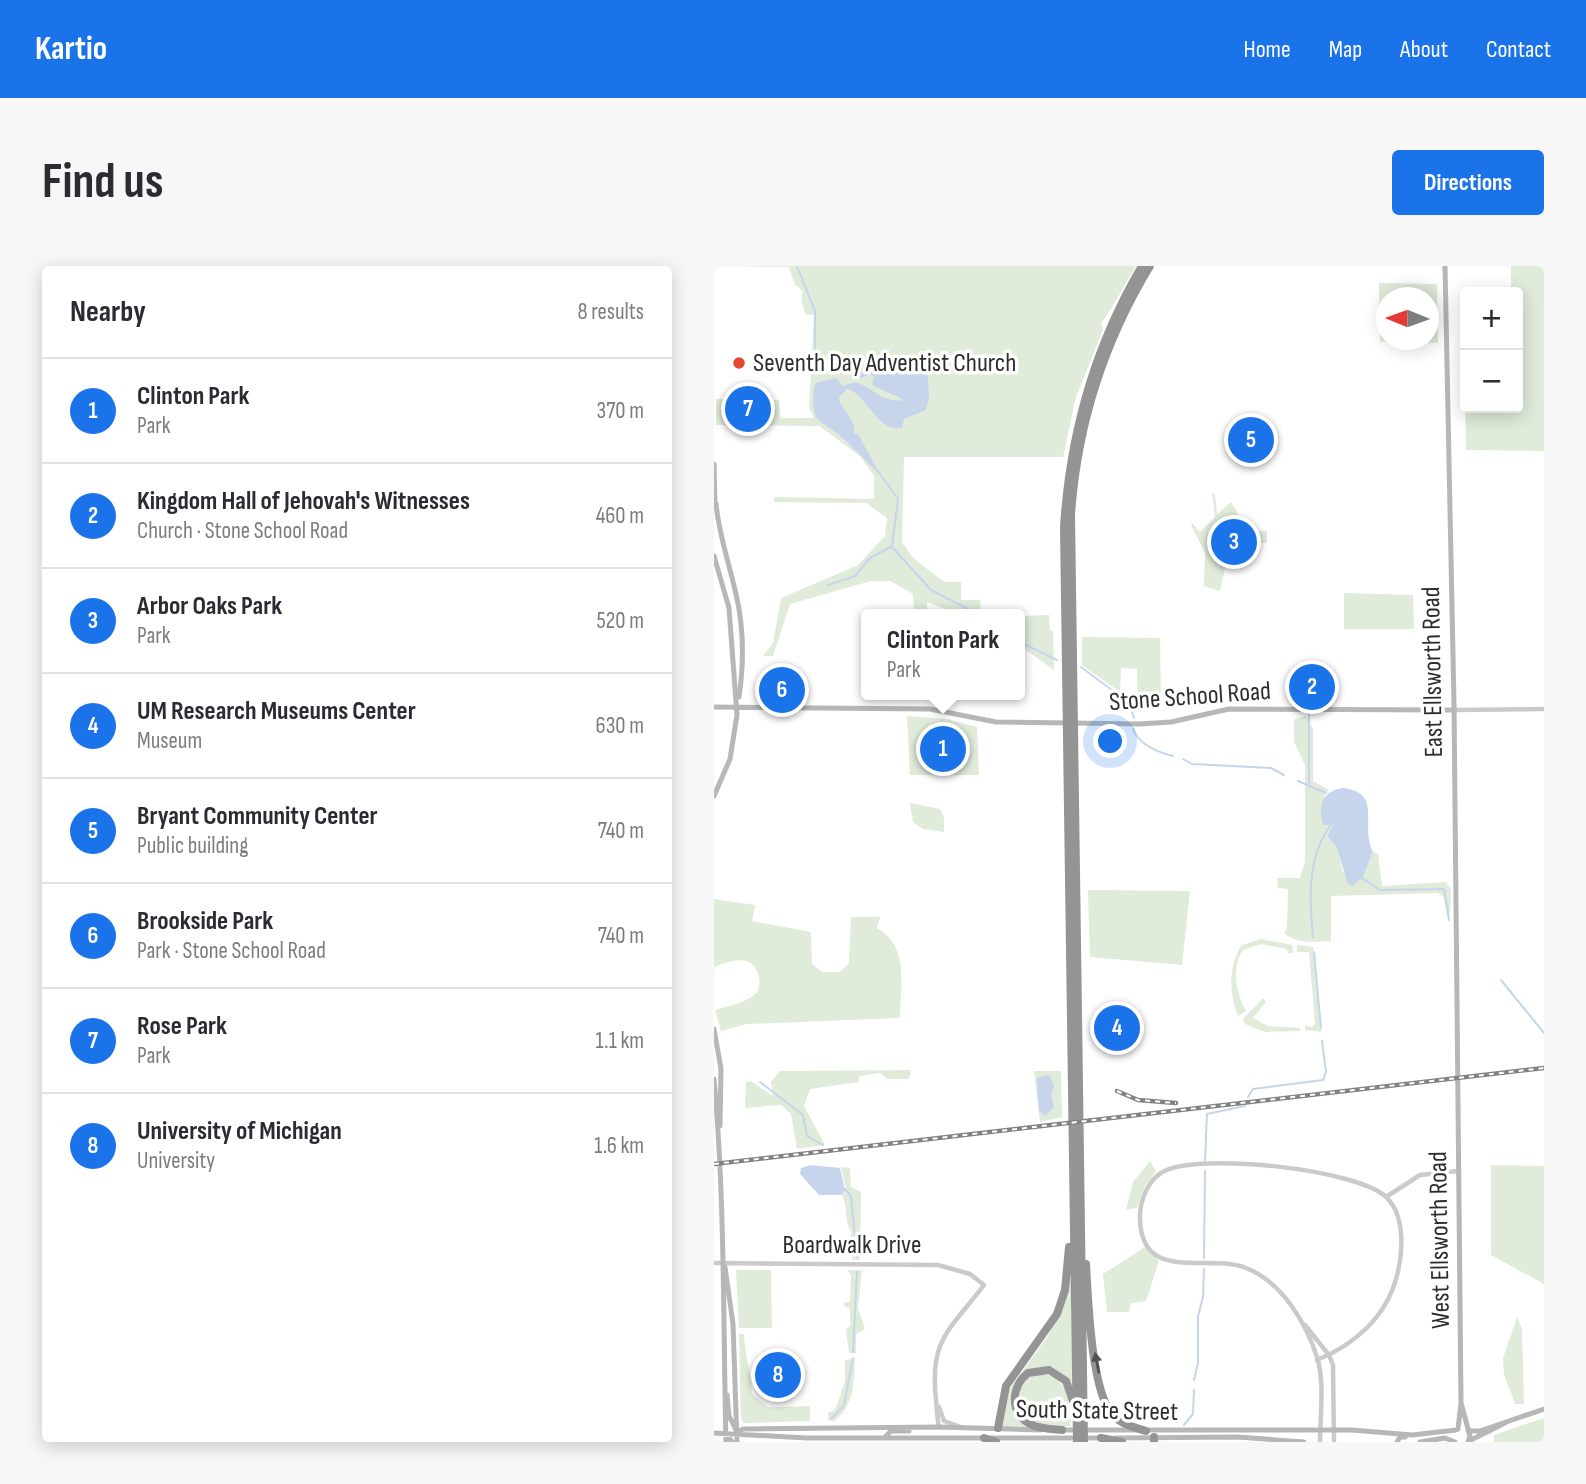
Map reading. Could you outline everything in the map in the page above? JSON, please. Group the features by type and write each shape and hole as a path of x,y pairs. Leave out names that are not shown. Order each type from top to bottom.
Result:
{"highway":[{"path":"1076,1113 1064,569 1066,490 1088,383 1114,319 1142,266"},
{"path":"1076,1442 1076,1113 1070,566 1073,495 1086,419 1103,361 1150,266"},
{"path":"1076,1131 1089,1311 1104,1400 1118,1420 1146,1431"},
{"path":"1080,1166 1084,1442"},
{"path":"998,1428 1006,1386 1051,1326 1060,1304 1067,1277 1074,1195"},
{"path":"1064,1433 1033,1425 1018,1413 1015,1392 1028,1373 1049,1370 1066,1381 1072,1396 1076,1442"},
{"path":"1098,1436 1122,1442"},
{"path":"984,1438 996,1442"}],"main road":[{"name":"East Ellsworth Road","path":"1445,266 1454,710 1457,1077"},
{"path":"714,464 721,540 733,580 741,625 742,672 734,747 714,796"},
{"path":"714,512 716,503"},
{"path":"714,556 734,626 741,625"},
{"path":"718,568 726,567 733,580"},
{"path":"729,608 737,707"},
{"name":"Stone School Road","path":"714,707 930,709 996,722 1058,723 1163,723 1229,709 1454,710"},
{"path":"714,1029 725,1264 722,1308 726,1442"},
{"name":"West Ellsworth Road","path":"1455,1442 1461,1403 1457,1077"},
{"path":"725,1264 729,1278 733,1332 737,1418 735,1442"},
{"path":"722,1308 725,1330 733,1332"},
{"path":"723,1358 730,1357 734,1363 737,1418"},
{"path":"723,1368 729,1416 737,1432"},
{"name":"West Ellsworth Road","path":"1461,1403 1468,1442"},
{"path":"1468,1442 1505,1423 1544,1409"},
{"path":"1468,1431 1505,1423"},
{"path":"793,1426 807,1438"},
{"name":"South State Street","path":"737,1432 743,1429 793,1426 961,1427 1154,1440 1271,1439 1304,1442"},
{"path":"816,1427 826,1438"},
{"path":"840,1438 868,1435 873,1427"},
{"path":"884,1438 891,1431 919,1427"},
{"path":"934,1427 940,1438"},
{"path":"934,1427 954,1439"},
{"path":"998,1428 1004,1434 1035,1438"},
{"name":"South State Street","path":"1098,1436 1146,1431 1334,1430 1382,1433 1419,1440 1445,1438 1455,1442"},
{"path":"1146,1431 1154,1440"},
{"path":"1271,1439 1280,1433 1305,1431"},
{"name":"South State Street","path":"1419,1440 1430,1434 1468,1431"},
{"name":"South State Street","path":"714,1433 737,1432 807,1438 954,1439 1035,1438 1064,1433"},
{"path":"725,1433 735,1442"},
{"path":"1382,1433 1385,1435 1384,1441"},
{"path":"1397,1442 1401,1437 1436,1442"}],"street":[{"name":"Stone School Road","path":"1454,710 1544,709"},
{"path":"1317,1360 1329,1355 1355,1339 1370,1325 1384,1306 1395,1282 1400,1258 1400,1229 1396,1212 1386,1197 1374,1187 1359,1181 1272,1166 1182,1167 1166,1170 1153,1180 1143,1199 1141,1222 1147,1243 1157,1256 1172,1263 1230,1264 1246,1268 1277,1289 1301,1323 1329,1355 1334,1378 1334,1442"},
{"path":"1386,1197 1400,1185 1420,1175 1458,1171"},
{"name":"Boardwalk Drive","path":"714,1264 937,1265 970,1274 984,1286 945,1334 936,1353 933,1377 936,1400"},
{"path":"1301,1323 1317,1360 1320,1376 1320,1442"},
{"path":"1320,1376 1330,1372 1334,1378"},
{"path":"934,1427 937,1419 936,1400"},
{"path":"936,1400 944,1421 961,1427"}],"green space":[{"path":"714,266 1136,266 1101,323 1103,330 1076,397 1063,457 904,457 902,542 913,558 944,582 961,582 961,600 980,600 981,609 944,609 927,602 927,609 914,609 913,594 890,581 871,581 790,604 773,656 763,656 773,643 781,598 858,565 885,536 887,518 866,503 774,502 774,497 874,499 874,476 860,456 819,426 716,425 716,399 779,400 780,418 814,418 809,408 814,315 805,314 801,299 803,291 795,285 789,267"},
{"path":"1511,266 1544,266 1544,451 1466,450 1465,413 1523,413 1523,287 1511,287"},
{"path":"1379,283 1437,284 1437,287 1379,287"},
{"path":"1212,494 1215,494 1217,514 1231,502 1241,519 1255,531 1267,531 1267,543 1235,544 1227,559 1220,591 1204,586 1205,553 1191,525 1192,523 1200,532 1215,517"},
{"path":"1344,593 1413,595 1414,629 1344,629"},
{"path":"1049,615 1050,630 1053,631 1054,670 1025,650 1025,616"},
{"path":"1082,637 1160,638 1161,706 1138,703 1137,669 1121,668 1120,692 1082,665"},
{"path":"775,673 794,679 794,701 766,701"},
{"path":"907,716 947,719 977,727 979,775 910,775"},
{"path":"1306,716 1313,729 1313,781 1329,790 1325,794 1322,810 1333,825 1327,836 1336,845 1343,872 1363,877 1373,852 1378,854 1382,886 1446,882 1451,889 1450,913 1447,916 1444,898 1438,893 1331,896 1331,941 1300,941 1284,933 1287,928 1288,889 1278,888 1277,878 1300,878 1305,861 1305,765 1294,742 1294,719"},
{"path":"910,803 940,809 944,818 944,832 923,829 913,822"},
{"path":"1088,890 1190,891 1182,965 1090,957"},
{"path":"714,899 755,905 752,921 811,932 812,964 822,972 840,972 849,963 851,917 880,917 877,928 895,945 899,956 900,1018 747,1024 721,1031 715,1010 748,999 756,993 760,981 756,969 747,961 734,961 714,967"},
{"path":"1261,939 1292,945 1293,953 1288,953 1287,949 1261,944 1243,950 1237,964 1236,980 1246,1011 1238,1016 1231,980 1234,961 1242,945"},
{"path":"1297,945 1313,947 1321,1032 1305,1030 1305,1025 1312,1027 1315,1024 1309,952 1297,952"},
{"path":"1263,998 1266,1002 1253,1018 1268,1026 1300,1028 1300,1031 1265,1032 1245,1024 1243,1019"},
{"path":"911,1070 909,1079 887,1079 880,1073 859,1076 859,1082 810,1089 804,1106 825,1145 797,1149 791,1114 781,1105 745,1108 746,1082 751,1081 773,1096 771,1082 780,1071"},
{"path":"1034,1071 1061,1071 1062,1117 1040,1122"},
{"path":"1150,1161 1156,1171 1145,1186 1137,1208 1126,1210 1133,1182"},
{"path":"1491,1165 1544,1166 1544,1284 1491,1255"},
{"path":"841,1167 850,1168 851,1187 861,1192 860,1260 853,1260 850,1250 851,1231 842,1196 846,1189"},
{"path":"1145,1247 1159,1261 1146,1301 1131,1303 1129,1312 1107,1312 1103,1274"},
{"path":"1071,1252 1072,1389 1055,1370 1027,1372 1012,1396 1032,1428 1002,1427 1009,1390 1047,1337 1059,1315"},
{"path":"736,1270 771,1270 772,1328 739,1328"},
{"path":"848,1270 862,1270 858,1308 865,1329 856,1334 856,1353 849,1353 846,1329 850,1326 850,1309 844,1306 844,1302 850,1302 851,1276"},
{"path":"1517,1317 1522,1329 1524,1404 1515,1404 1504,1375 1503,1358"},
{"path":"739,1334 744,1334 752,1394 768,1407 810,1406 810,1421 744,1423 741,1420"},
{"path":"855,1359 853,1385 846,1409 834,1421 828,1420 828,1413 835,1410 845,1381 845,1360"},
{"path":"1038,1373 1048,1375 1062,1384 1070,1407 1071,1426 1041,1426 1023,1416 1019,1402 1020,1391 1025,1381"},
{"path":"1544,1418 1544,1442 1494,1442 1494,1435"}],"water":[{"path":"884,356 917,358 921,371 928,376 929,397 926,410 904,419 902,428 893,428 879,419 855,393 847,389 839,397 853,423 854,434 858,434 876,467 874,469 837,433 818,420 813,408 813,397 815,383 836,378 843,386 855,382 884,398 904,400 872,385 874,377 870,374 862,378 850,378 863,360"},
{"path":"1343,788 1363,796 1367,803 1369,842 1373,852 1363,877 1353,886 1348,884 1336,846 1327,836 1333,825 1323,825 1321,818 1321,805 1326,795"},
{"path":"1049,1075 1054,1086 1051,1095 1054,1107 1045,1116 1039,1111 1037,1078"},
{"path":"810,1165 840,1168 845,1190 842,1195 819,1195 800,1174 801,1168"}],"waterway":[{"path":"797,266 815,311 815,350"},
{"path":"874,466 898,499 892,546"},
{"path":"828,585 855,576 870,558 891,547"},
{"path":"892,547 931,590 968,609"},
{"path":"1025,644 1057,660"},
{"path":"1081,667 1129,703 1134,718"},
{"path":"1309,715 1309,784"},
{"path":"1133,728 1144,743 1173,756"},
{"path":"1183,759 1192,764 1271,768 1284,775"},
{"path":"1298,781 1326,793"},
{"path":"1313,937 1311,892 1314,863 1332,823"},
{"path":"1362,878 1380,890 1444,889 1449,920"},
{"path":"1314,952 1321,1028"},
{"path":"1501,980 1544,1033"},
{"path":"1248,1097 1253,1089 1323,1080 1326,1072 1322,1041"},
{"path":"760,1082 803,1115 807,1136 823,1145"},
{"path":"1205,1160 1207,1114 1245,1106"},
{"path":"1204,1258 1205,1171"},
{"path":"844,1188 851,1196 857,1257"},
{"path":"1194,1380 1198,1363 1198,1316 1203,1297 1204,1269"},
{"path":"853,1352 857,1272"},
{"path":"831,1419 844,1405 853,1358"},
{"path":"1184,1425 1193,1414 1194,1390"}],"railway":[{"path":"714,1164 1544,1068"},
{"path":"1117,1091 1138,1100 1176,1103"}],"place":[{"name":"Seventh Day Adventist Church","path":"739,363"},
{"name":"Rose Park","path":"748,409"},
{"name":"Bryant Community Center","path":"1251,440"},
{"name":"Arbor Oaks Park","path":"1234,542"},
{"name":"Kingdom Hall of Jehovah's Witnesses","path":"1312,687"},
{"name":"Brookside Park","path":"782,690"},
{"name":"Clinton Park","path":"943,749"},
{"name":"UM Research Museums Center","path":"1117,1028"},
{"name":"University of Michigan","path":"778,1375"}]}
